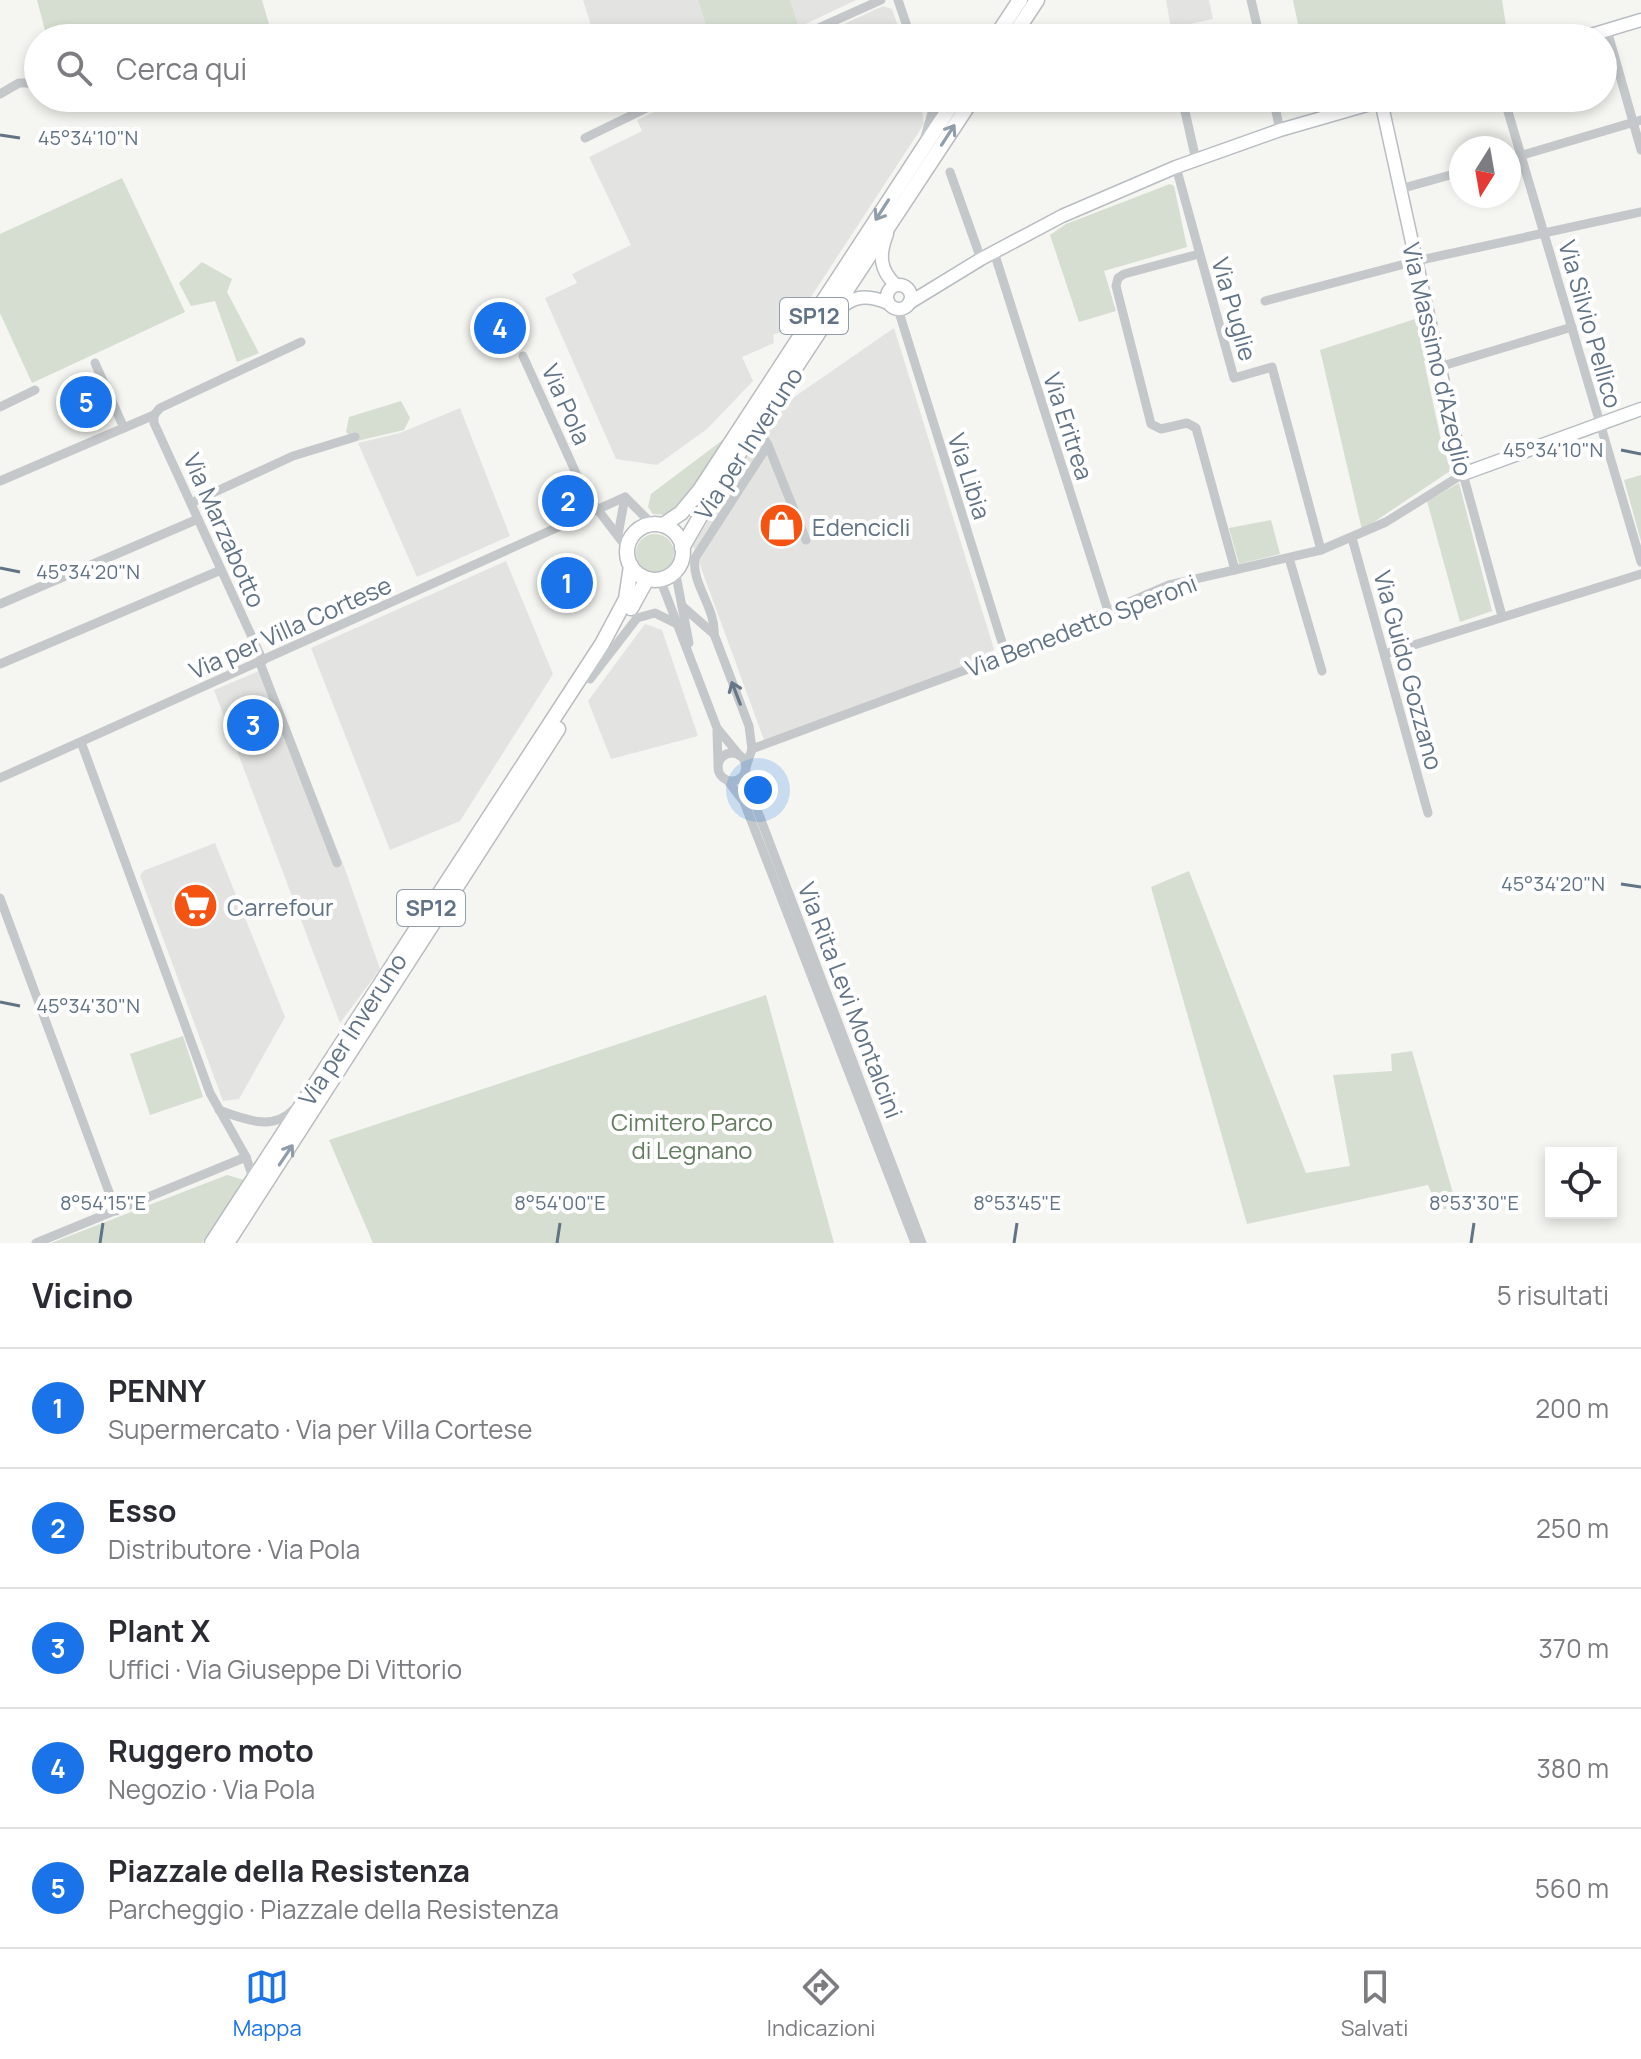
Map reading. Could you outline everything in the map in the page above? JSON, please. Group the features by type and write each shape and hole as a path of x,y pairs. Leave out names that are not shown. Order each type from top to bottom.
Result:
{"main road":[{"path":"1004,24 1020,0"},
{"path":"1021,24 1037,0"},
{"name":"Via per Inveruno","path":"657,525 681,513 700,490 947,112"},
{"name":"Via per Inveruno","path":"682,548 757,427 964,112"},
{"path":"657,525 676,534 682,548 675,570 654,579 631,566 627,548 635,532 657,525"},
{"name":"Via per Inveruno","path":"212,1243 602,644 626,599 631,566"},
{"name":"Via per Inveruno","path":"227,1243 654,579"}],"street":[{"path":"827,24 881,0"},
{"path":"898,0 906,24"},
{"path":"1251,0 1257,24"},
{"path":"1617,27 1641,20"},
{"path":"1617,61 1637,122 1641,150"},
{"path":"0,94 24,83"},
{"path":"585,138 638,112"},
{"path":"908,171 928,131 932,112"},
{"path":"1185,112 1196,160"},
{"path":"1276,112 1280,130"},
{"path":"828,320 845,303 863,296 898,305 1062,216 1176,167 1280,130 1344,112"},
{"name":"Via Massimo d'Azeglio","path":"1388,112 1400,189 1463,474 1502,616"},
{"name":"Via Silvio Pellico","path":"1508,112 1515,136"},
{"path":"1521,156 1637,122"},
{"name":"Via Silvio Pellico","path":"1521,156 1641,562"},
{"name":"Via Puglie","path":"1176,167 1234,378 1272,367 1321,550"},
{"path":"950,172 981,259"},
{"path":"1400,189 1449,175"},
{"path":"1265,301 1416,261 1641,212"},
{"path":"893,219 881,261 883,270 902,287"},
{"name":"Via Eritrea","path":"994,252 1108,611"},
{"path":"1199,254 1124,274 1118,278 1116,286 1151,424 1161,429 1187,423 1196,428 1235,570"},
{"path":"898,305 888,292 902,287 938,285"},
{"path":"898,305 902,287"},
{"name":"Via Libia","path":"898,305 1006,655"},
{"path":"1439,367 1572,327"},
{"path":"0,481 154,415 160,408 301,342"},
{"name":"Via Pola","path":"523,356 595,511"},
{"path":"95,363 124,428"},
{"path":"0,407 35,390"},
{"name":"Via Benedetto Speroni","path":"752,749 1006,655 1169,585 1321,550 1352,538 1463,474 1641,409"},
{"name":"Via Marzabotto","path":"154,415 154,423 261,662 337,863"},
{"path":"757,427 768,445 806,540"},
{"path":"191,503 293,456 355,437"},
{"path":"654,579 694,666 717,728 721,776 728,781 740,779 752,749 749,726 714,634 695,558 768,445"},
{"path":"625,497 657,525"},
{"path":"618,535 625,497"},
{"name":"Via per Villa Cortese","path":"0,778 625,497"},
{"path":"595,511 627,548"},
{"path":"0,604 198,519"},
{"name":"Via Guido Gozzano","path":"1352,538 1428,813"},
{"path":"1289,558 1322,671"},
{"path":"0,664 221,570"},
{"path":"675,570 686,608 694,666"},
{"path":"1385,654 1641,574"},
{"path":"686,608 702,606 704,595"},
{"path":"686,608 714,634"},
{"name":"Via per Inveruno","path":"590,679 637,618 655,613 669,618 677,626"},
{"path":"717,728 740,756 746,769"},
{"path":"81,742 219,1110 246,1157 254,1181"},
{"path":"718,763 727,754 740,756"},
{"name":"Via Rita Levi Montalcini","path":"746,769 745,778 922,1243"},
{"name":"Via Rita Levi Montalcini","path":"728,781 744,802 915,1243"},
{"path":"0,898 116,1211"},
{"path":"219,1110 251,1121 282,1120 292,1112 375,987 389,972"},
{"path":"36,1243 246,1157"}],"shaded area":[{"path":"583,0 698,0 706,24 591,24"},
{"path":"790,0 856,0 805,24 798,24"},
{"path":"1166,0 1209,0 1213,19 1170,24"},
{"path":"883,6 892,9 897,24 844,24"},
{"path":"654,112 922,112 924,124 790,329 773,335 774,343 742,357 753,381 707,429 657,465 616,459 545,298 577,283 572,274 631,245 589,157 642,131 637,120"},
{"path":"894,328 994,649 991,656 764,740 693,546 750,451 787,402"},
{"path":"460,408 510,536 417,577 358,443 400,433"},
{"path":"506,561 553,674 460,821 390,850 311,648"},
{"path":"645,624 662,630 698,736 611,759 588,701"},
{"path":"266,668 345,869 380,969 340,1023 214,690"},
{"path":"215,843 285,1017 239,1099 223,1101 140,876 143,871"}],"green space":[{"path":"37,0 262,0 269,24 43,24"},
{"path":"698,0 790,0 798,24 706,24"},
{"path":"1293,0 1502,0 1506,24 1298,24"},
{"path":"122,178 185,312 32,383 0,313 0,234"},
{"path":"1170,184 1174,186 1187,247 1104,271 1116,311 1079,322 1050,235 1066,224"},
{"path":"202,262 232,279 227,292 259,353 237,362 215,301 191,306 179,283"},
{"path":"1415,319 1417,323 1422,322 1430,358 1424,361 1442,445 1449,445 1453,469 1362,530 1320,350"},
{"path":"401,401 410,418 404,430 357,441 346,432 349,417"},
{"path":"732,433 683,503 668,515 653,514 648,507 651,494"},
{"path":"1641,475 1641,541 1624,480"},
{"path":"1459,483 1492,611 1460,622 1427,501"},
{"path":"1271,520 1280,554 1239,564 1229,528"},
{"path":"655,534 668,540 674,553 668,566 655,572 642,566 636,553 642,540"},
{"path":"1189,871 1306,1173 1350,1166 1333,1075 1392,1071 1391,1054 1412,1051 1457,1207 1439,1210 1428,1185 1247,1224 1151,887"},
{"name":"Cimitero Parco di Legnano","path":"766,995 834,1243 373,1243 329,1140"},
{"path":"183,1036 203,1097 150,1115 130,1054"},
{"path":"227,1175 244,1180 202,1243 51,1243"}],"place":[{"name":"Ruggero moto","path":"500,328"},
{"name":"Piazzale della Resistenza","path":"86,402"},
{"name":"Esso","path":"568,501"},
{"name":"Edencicli","path":"781,526"},
{"name":"PENNY","path":"567,583"},
{"name":"Plant X","path":"253,725"},
{"name":"Carrefour","path":"196,906"}]}
